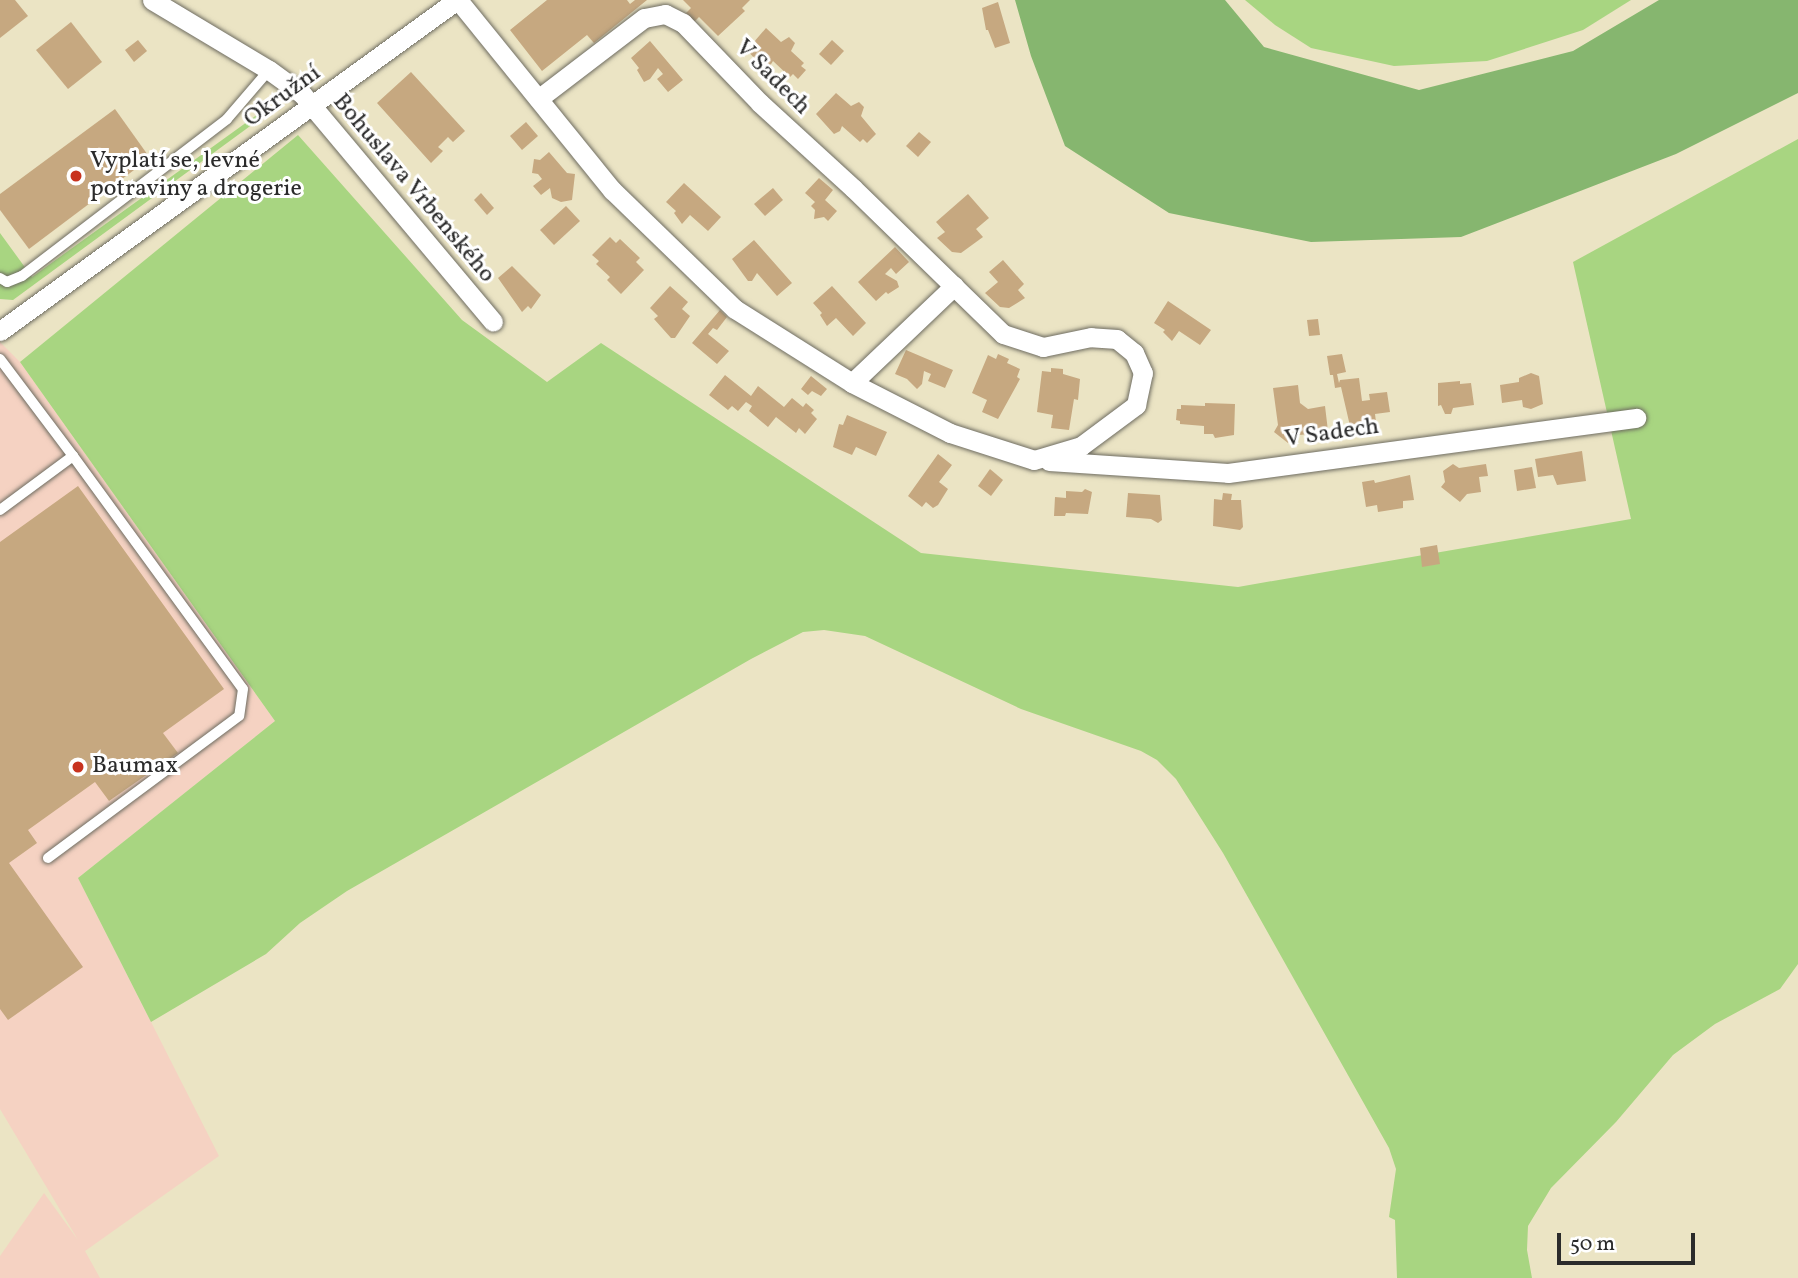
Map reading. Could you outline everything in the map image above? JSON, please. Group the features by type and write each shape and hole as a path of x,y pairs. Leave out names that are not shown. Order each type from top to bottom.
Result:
{"street":[{"name":"Bohuslava Vrbenského","path":"152,0 269,70 302,94 493,322"},
{"name":"V Sadech","path":"457,0 612,190 735,309 852,383 950,433 1034,460 1228,473 1636,418"},
{"name":"Okružní","path":"0,331 457,0"},
{"name":"V Sadech","path":"538,99 644,18 666,14 683,23 760,103 1003,334 1043,347 1091,337 1117,339 1134,353 1143,373 1136,405 1082,446 1034,460"},
{"path":"852,383 954,286"}],"lane":[{"path":"0,278 7,282 22,276 227,119 269,70"},
{"path":"0,359 243,689 239,716 48,858"},
{"path":"0,510 73,456"}],"shaded area":[{"path":"0,342 20,362 275,721 78,878 219,1156 85,1251 100,1278 0,1278 0,1256 44,1193 78,1240 0,1109"}],"green space":[{"path":"1015,0 1225,0 1264,47 1419,90 1573,51 1659,0 1798,0 1798,93 1676,154 1461,237 1311,242 1169,213 1065,146 1031,56"},
{"path":"1245,0 1631,0 1583,30 1487,61 1394,66 1311,48 1275,25"},
{"path":"255,103 272,110 13,300 0,299 0,233 32,277 258,114"},
{"path":"298,135 462,320 547,382 601,343 921,553 1238,587 1631,519 1573,262 1798,139 1798,964 1780,989 1715,1024 1673,1055 1616,1122 1551,1188 1528,1226 1527,1250 1532,1278 1397,1278 1395,1220 1389,1217 1396,1169 1389,1148 1223,853 1176,779 1157,760 1141,751 1021,709 865,636 824,630 803,632 751,659 347,891 300,923 266,954 151,1022 78,878 275,721 20,362"}],"building":[{"path":"0,0 15,0 28,16 0,38"},
{"path":"547,0 627,0 630,4 635,0 647,0 594,43 587,35 542,71 510,30"},
{"path":"683,0 750,0 742,8 745,11 718,36 699,17 694,22 686,13 691,8"},
{"path":"998,2 1010,43 995,48 986,30 982,8"},
{"path":"71,22 102,62 68,89 36,50"},
{"path":"766,28 781,42 789,37 795,43 791,51 804,63 801,66 806,70 798,79 793,74 790,77 773,61 768,69 764,69 747,50"},
{"path":"138,40 147,51 134,62 125,50"},
{"path":"832,40 844,51 831,65 819,54"},
{"path":"650,41 683,80 668,92 657,79 663,74 658,68 650,79 644,82 637,70 639,68 631,58"},
{"path":"411,72 465,131 453,142 448,137 438,147 443,151 431,163 377,103"},
{"path":"836,93 851,106 859,102 864,107 861,116 876,134 867,143 863,139 860,142 842,126 840,131 834,134 816,114"},
{"name":"Vyplatí se, levné potraviny a drogerie","path":"115,109 150,158 29,249 0,210 0,194"},
{"path":"526,122 538,136 522,150 510,136"},
{"path":"919,132 931,142 918,157 906,146"},
{"path":"549,152 567,173 575,174 572,200 561,202 552,198 550,188 541,195 533,186 542,179 538,174 532,173 534,159 540,160"},
{"path":"819,178 833,190 825,200 837,211 828,221 824,217 814,219 815,210 811,206 815,202 805,193"},
{"path":"684,183 721,217 708,231 690,215 682,224 674,213 676,211 666,202"},
{"path":"773,188 783,200 765,216 754,204"},
{"path":"481,193 494,208 487,215 474,200"},
{"path":"968,194 989,218 976,229 983,237 961,253 952,252 937,238 945,232 936,222"},
{"path":"566,206 580,221 554,245 540,230"},
{"path":"610,237 616,243 620,239 640,258 636,262 644,270 621,294 607,280 610,277 596,264 599,261 592,255"},
{"path":"754,240 792,283 777,296 757,273 752,281 748,281 732,259"},
{"path":"895,247 909,262 896,274 891,268 885,274 897,281 899,287 888,294 886,292 876,301 858,282"},
{"path":"1003,260 1024,284 1018,290 1025,298 1009,308 1000,307 985,293 998,282 989,272"},
{"path":"512,266 541,295 531,309 528,306 522,312 498,278"},
{"path":"670,286 688,302 682,309 690,316 675,338 671,338 654,319 658,316 650,308"},
{"path":"832,286 866,323 853,336 836,318 827,326 820,315 822,313 813,303"},
{"path":"1168,301 1211,330 1200,345 1179,331 1172,341 1163,332 1165,330 1154,323"},
{"path":"720,310 727,317 717,330 713,328 708,334 729,351 717,364 692,343"},
{"path":"1318,319 1320,335 1309,336 1307,320"},
{"path":"906,350 953,370 945,388 928,381 931,374 924,371 922,384 917,389 907,379 895,374"},
{"path":"998,354 1009,359 1007,363 1020,369 1017,377 1020,379 998,419 982,412 987,400 972,393 988,355 996,359"},
{"path":"1342,354 1346,372 1337,374 1339,383 1340,380 1359,378 1362,401 1370,400 1369,394 1387,392 1390,412 1375,414 1376,422 1371,429 1364,424 1350,426 1341,387 1335,388 1327,356"},
{"path":"1051,368 1063,369 1063,374 1080,379 1078,400 1074,399 1069,430 1051,428 1053,415 1037,412 1042,371 1051,372"},
{"path":"1531,373 1539,376 1543,404 1531,409 1523,407 1522,400 1502,403 1500,385 1519,382 1519,378"},
{"path":"725,375 751,396 758,386 784,407 792,398 803,407 806,403 814,410 811,413 817,419 805,434 799,428 796,433 776,417 768,427 749,411 752,406 746,402 738,411 732,406 728,410 709,395"},
{"path":"811,376 827,389 821,396 812,391 808,395 801,389"},
{"path":"1460,381 1460,384 1471,383 1474,405 1453,408 1451,414 1445,414 1441,405 1438,406 1438,383"},
{"path":"1298,385 1300,403 1308,409 1325,406 1328,431 1320,435 1316,433 1292,436 1288,443 1274,432 1278,425 1273,388"},
{"path":"1205,403 1235,404 1234,435 1215,438 1213,434 1204,434 1204,426 1180,424 1180,421 1176,420 1177,409 1181,409 1181,405 1205,406"},
{"path":"847,415 887,432 876,456 856,447 852,455 833,447 839,424 843,425"},
{"path":"1582,451 1586,481 1557,485 1553,475 1538,477 1535,459"},
{"path":"938,454 952,465 939,482 948,489 938,505 933,508 926,502 922,507 908,496"},
{"path":"1453,464 1459,468 1486,464 1488,476 1479,477 1481,492 1467,494 1460,502 1441,487 1445,482 1443,471"},
{"path":"1532,467 1536,488 1517,491 1514,470"},
{"path":"990,469 1003,480 991,496 978,486"},
{"path":"1410,475 1414,500 1403,501 1403,508 1378,512 1377,505 1366,507 1362,482 1374,480 1375,483"},
{"name":"Baumax","path":"78,486 224,689 163,733 178,753 109,801 95,782 28,830 37,843 9,863 83,967 8,1020 0,1009 0,542"},
{"path":"1085,489 1092,492 1088,514 1066,513 1065,516 1054,516 1055,497 1066,498 1066,491 1082,492"},
{"path":"1128,493 1160,495 1162,520 1158,523 1151,519 1126,517"},
{"path":"1223,493 1232,494 1231,500 1241,500 1243,527 1240,530 1213,526 1214,499 1222,500"},
{"path":"1437,545 1440,564 1422,567 1420,548"}],"place":[{"name":"Vyplatí se, levné potraviny a drogerie","path":"76,176"},
{"name":"Baumax","path":"78,767"}]}
